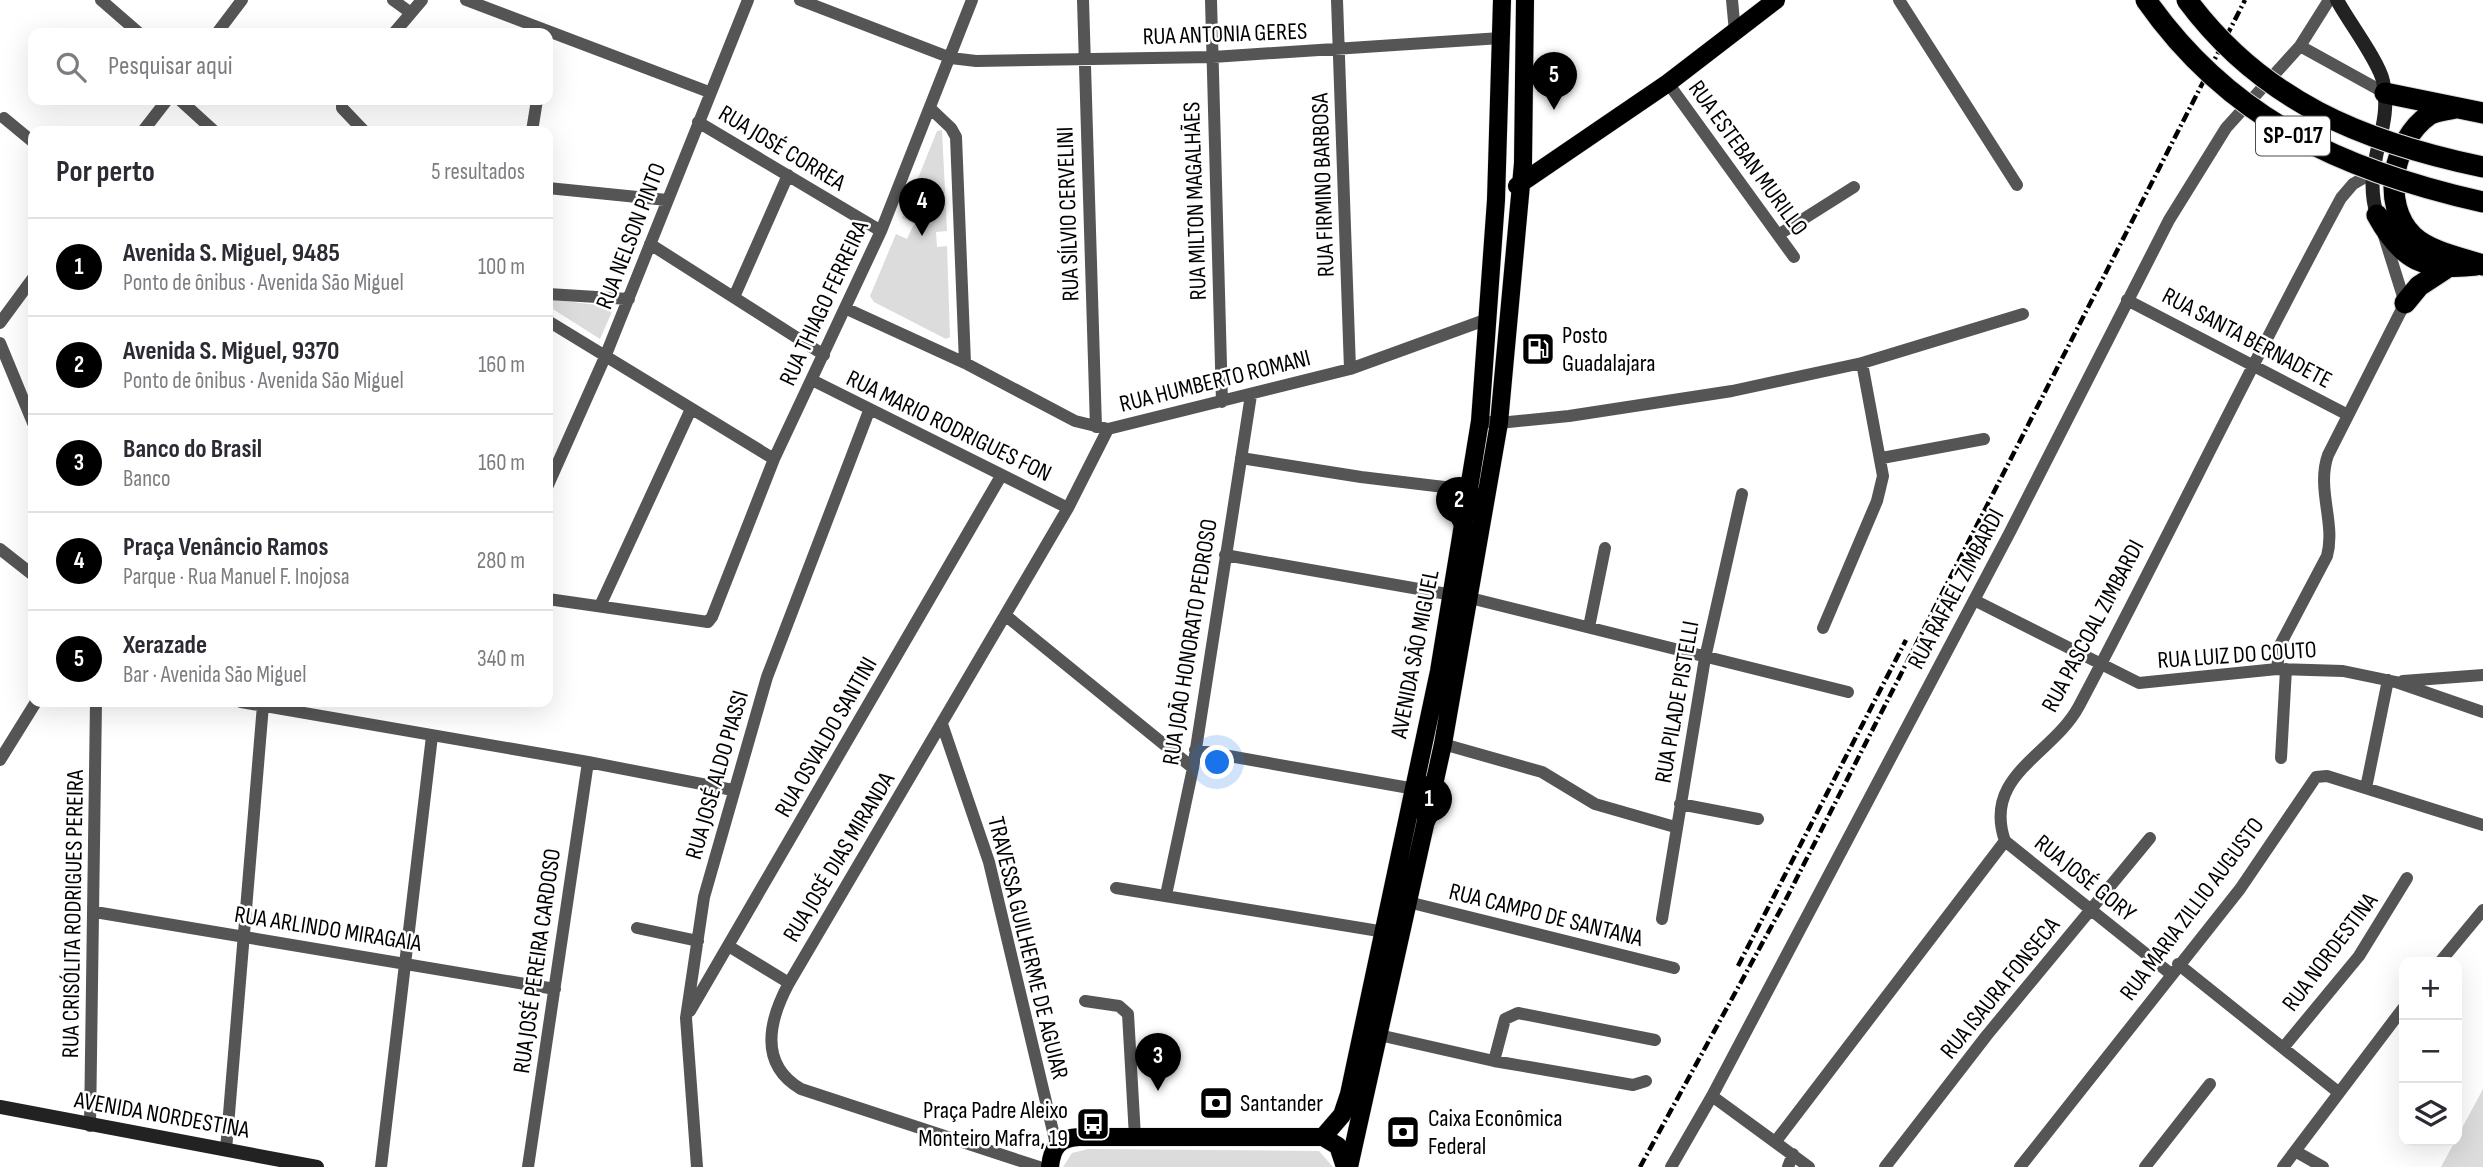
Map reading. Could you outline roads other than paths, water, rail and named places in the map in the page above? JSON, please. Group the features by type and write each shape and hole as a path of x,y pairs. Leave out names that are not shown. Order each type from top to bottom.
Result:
{"highway":[{"name":"SP-017","path":"2146,0 2193,57 2226,89 2269,122 2305,143 2356,166 2433,191 2483,202"},
{"name":"SP-017","path":"2187,0 2221,40 2250,68 2287,96 2319,115 2384,141 2483,167"},
{"path":"2385,93 2483,113"},
{"path":"2455,108 2430,115 2418,127 2395,167 2393,192 2398,213 2413,236 2430,246 2482,265"},
{"path":"2377,215 2389,237 2405,254 2422,263 2445,269 2482,265"},
{"path":"2406,303 2419,286 2445,269"}],"main road":[{"name":"AVENIDA SÃO MIGUEL","path":"1347,1167 1443,744 1461,596 1469,490 1480,421 1485,320 1496,200 1502,0"},
{"name":"AVENIDA SÃO MIGUEL","path":"1347,1167 1338,1146 1323,1137 1337,1123 1346,1107 1499,423 1522,183 1525,0"},
{"path":"1496,200 1668,83 1776,0"},
{"path":"2337,0 2382,77 2385,93 2385,115 2372,173 2371,195 2377,215"},
{"name":"AVENIDA NORDESTINA","path":"0,1107 294,1165 317,1167"},
{"path":"1050,1167 1056,1144 1065,1138 1323,1137"}],"street":[{"path":"101,0 133,28"},
{"path":"221,28 242,0"},
{"path":"393,0 411,13"},
{"path":"398,28 422,0"},
{"path":"466,0 532,28"},
{"name":"RUA NELSON PINTO","path":"553,474 629,299 709,92 748,0"},
{"name":"RUA ANTONIA GERES","path":"800,0 951,58 976,61 1213,57 1501,37"},
{"name":"RUA THIAGO FERREIRA","path":"600,606 708,622 774,459 847,309 881,231 972,0"},
{"name":"RUA SÍLVIO CERVELINI","path":"1083,0 1102,428"},
{"name":"RUA MILTON MAGALHÃES","path":"1210,0 1222,402"},
{"name":"RUA FIRMINO BARBOSA","path":"1337,0 1350,369"},
{"path":"1732,0 1735,32"},
{"path":"1899,0 2018,185"},
{"name":"RUA RAFAEL ZIMBARDI","path":"1671,1167 1712,1096 1974,600 2169,220 2227,128 2301,46 2329,0"},
{"path":"553,37 709,92"},
{"path":"2301,46 2385,93"},
{"name":"RUA ESTEBAN MURILLO","path":"1668,83 1794,257"},
{"path":"147,126 163,105"},
{"path":"185,105 209,126"},
{"path":"343,105 360,126"},
{"path":"533,126 536,105"},
{"path":"931,109 951,128 956,137 965,363"},
{"path":"4,118 28,138"},
{"name":"RUA JOSÉ CORREA","path":"698,122 881,231"},
{"name":"RUA PASCOAL ZIMBARDI","path":"2005,841 1999,823 1999,810 2006,791 2076,711 2341,198 2353,184 2372,173"},
{"path":"734,297 788,175"},
{"path":"1778,235 1854,187"},
{"path":"553,189 667,200"},
{"path":"2281,758 2280,645 2327,556 2330,543 2324,466 2406,303 2377,215"},
{"path":"650,244 824,355"},
{"path":"0,323 28,285"},
{"path":"553,294 629,299"},
{"name":"RUA SANTA BERNADETE","path":"2127,300 2348,415"},
{"name":"RUA HUMBERTO ROMANI","path":"847,309 965,363 1075,421 1102,428 1222,402 1350,369 1485,320"},
{"path":"1480,421 1499,423 1651,405 1862,363 2023,314"},
{"path":"553,324 774,459"},
{"path":"0,343 28,411"},
{"path":"1823,628 1877,501 1883,476 1882,458 1862,363"},
{"name":"RUA MARIO RODRIGUES FON","path":"812,380 869,411 1068,508"},
{"name":"RUA JOÃO HONORATO PEDROSO","path":"1166,895 1193,768 1251,395"},
{"path":"553,600 600,606 691,409"},
{"name":"RUA JOSÉ ALDO PIASSI","path":"697,1167 686,1018 704,897 767,677 869,411"},
{"name":"RUA JOSÉ DIAS MIRANDA","path":"1038,1167 801,1089 788,1081 773,1061 771,1043 779,1005 789,982 1068,508 1102,428"},
{"path":"1882,458 1984,439"},
{"path":"1241,458 1361,477 1469,490"},
{"name":"RUA OSVALDO SANTINI","path":"686,1018 730,947 1001,476"},
{"name":"RUA PILADE PISTELLI","path":"1662,919 1675,827 1705,658 1742,494"},
{"path":"1589,627 1605,548"},
{"path":"0,549 28,571"},
{"path":"1225,555 1461,596 1847,692"},
{"name":"RUA LUIZ DO COUTO","path":"1974,600 2129,680 2149,683 2281,669 2343,671 2392,681"},
{"path":"1005,615 1193,768"},
{"path":"2392,681 2483,675"},
{"path":"2392,681 2483,712"},
{"path":"2366,788 2392,681"},
{"path":"0,760 5,741 32,707"},
{"name":"RUA CRISÓLITA RODRIGUES PEREIRA","path":"90,1126 96,707"},
{"path":"226,1150 263,707"},
{"path":"274,707 733,790"},
{"name":"TRAVESSA GUILHERME DE AGUIAR","path":"942,724 989,862 1056,1144"},
{"path":"381,1167 403,962 432,736"},
{"path":"1443,744 1542,772 1595,804 1675,827"},
{"path":"1195,750 1415,789"},
{"name":"RUA JOSÉ PEREIRA CARDOSO","path":"528,1167 588,762"},
{"name":"RUA MARIA ZILLIO AUGUSTO","path":"2020,1167 2240,889 2316,778 2327,776 2483,825"},
{"path":"1680,804 1758,818"},
{"name":"RUA ISAURA FONSECA","path":"1885,1167 1987,1035 2150,838"},
{"path":"1776,1142 2005,841"},
{"name":"RUA JOSÉ GORY","path":"2005,841 2090,911 2175,969 2338,1092"},
{"name":"RUA NORDESTINA","path":"2283,1048 2359,956 2407,878"},
{"path":"1116,888 1385,932"},
{"name":"RUA CAMPO DE SANTANA","path":"1408,902 1674,968"},
{"path":"2444,957 2483,910"},
{"name":"RUA ARLINDO MIRAGAIA","path":"95,912 555,989"},
{"path":"637,928 698,940"},
{"path":"730,947 789,982"},
{"path":"1085,1000 1119,1006 1128,1014 1135,1137"},
{"path":"1494,1061 1505,1019 1518,1013 1656,1040"},
{"path":"2283,1167 2399,1013"},
{"path":"1379,1035 1494,1061 1633,1085 1646,1081"},
{"path":"2145,1167 2210,1084"},
{"path":"1712,1096 1809,1167"},
{"path":"2295,1151 2323,1167"},
{"path":"1788,1167 1793,1154"}],"railway":[{"path":"1640,1167 1782,907 2245,0"},
{"path":"1738,966 1906,640"}],"place":[{"name":"Xerazade","path":"1554,110"},
{"name":"Praça Venâncio Ramos","path":"922,236"},
{"name":"Posto Guadalajara","path":"1538,349"},
{"name":"Avenida S. Miguel, 9370","path":"1459,535"},
{"name":"Avenida S. Miguel, 9485","path":"1429,834"},
{"name":"Banco do Brasil","path":"1158,1091"},
{"name":"Santander","path":"1216,1103"},
{"name":"Praça Padre Aleixo Monteiro Mafra, 19","path":"1093,1124"},
{"name":"Caixa Econômica Federal","path":"1403,1132"}]}
